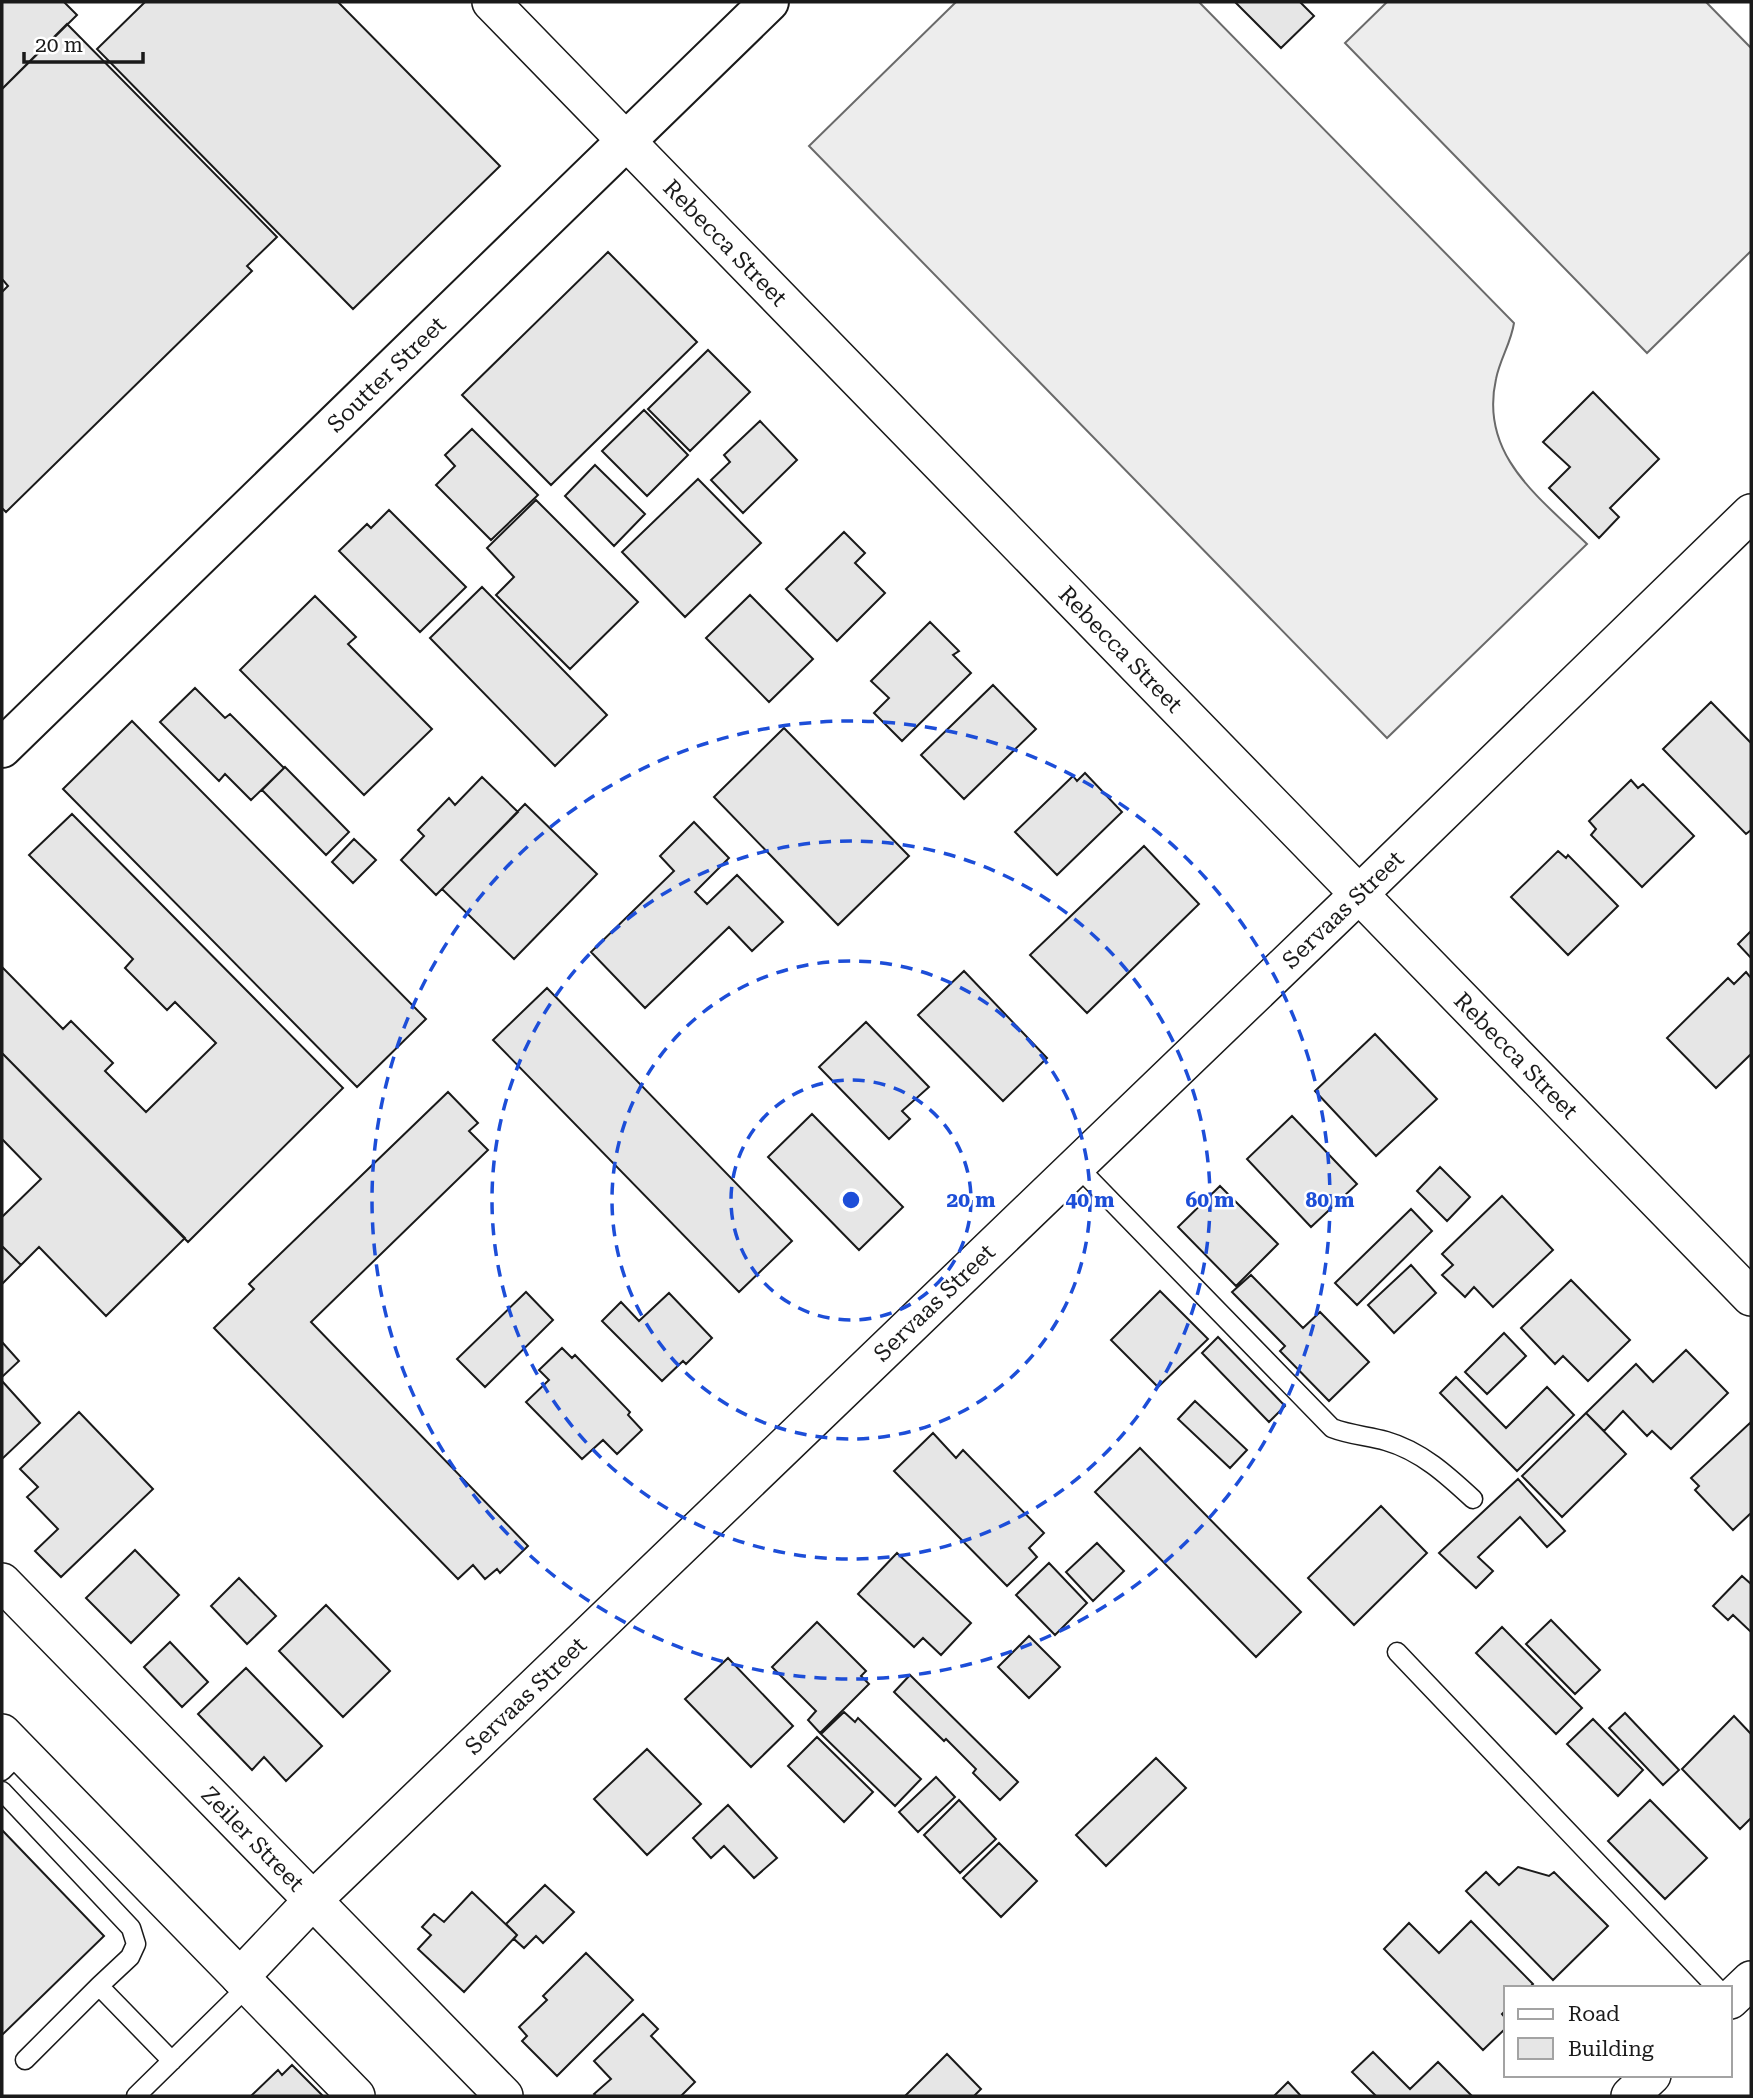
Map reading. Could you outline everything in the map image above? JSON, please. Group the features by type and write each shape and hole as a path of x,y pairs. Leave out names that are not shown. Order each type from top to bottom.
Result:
{"main road":[{"name":"Soutter Street","path":"2,748 769,2"}],"street":[{"name":"Rebecca Street","path":"491,2 1751,1297"},
{"name":"Servaas Street","path":"244,1982 313,1900 1358,895 1751,513"},
{"name":"Zeiler Street","path":"2,1582 504,2096"},
{"path":"8,1752 244,1982 356,2096"},
{"path":"1732,1998 1751,1980"},
{"path":"1630,2096 1650,2077"}],"lane":[{"path":"1076,1165 1332,1428 1408,1448 1432,1463 1473,1499"},
{"path":"1396,1652 1715,1986"},
{"path":"2,1791 131,1928 136,1944 130,1957 25,2060"},
{"path":"136,2096 244,1982"},
{"path":"99,1986 172,2061"}],"shaded area":[{"path":"956,2 1199,2 1514,323 1496,379 1493,406 1496,430 1517,472 1550,509 1587,544 1387,738 809,146"},
{"path":"1387,2 1706,2 1751,48 1751,251 1647,353 1345,43"}],"building":[{"path":"2,2 64,2 77,15 2,89"},
{"path":"145,2 338,2 500,166 353,309 97,49"},
{"path":"1235,2 1300,2 1314,16 1281,48"},
{"path":"67,24 277,237 247,266 252,271 6,512 2,508 2,292 8,286 2,279 2,89"},
{"path":"608,252 697,342 551,485 462,395"},
{"path":"708,350 750,392 690,451 648,409"},
{"path":"1593,392 1659,459 1610,508 1619,517 1599,538 1549,488 1570,467 1543,442"},
{"path":"644,410 688,455 647,496 602,451"},
{"path":"760,421 797,460 743,513 711,480 730,462 724,455"},
{"path":"472,429 538,495 491,540 436,485 455,466 445,455"},
{"path":"595,465 645,514 614,546 565,496"},
{"path":"698,479 761,543 685,617 622,552"},
{"path":"536,500 638,602 570,669 496,595 514,577 487,548"},
{"path":"389,510 466,587 420,632 339,551 367,524 371,528"},
{"path":"844,532 865,553 855,563 885,593 837,641 786,589"},
{"path":"482,587 607,715 555,766 430,638"},
{"path":"750,595 813,659 769,702 706,638"},
{"path":"315,596 356,637 348,644 432,729 364,795 240,670"},
{"path":"930,622 959,651 953,655 971,673 902,741 874,713 889,698 871,681"},
{"path":"993,685 1036,729 964,799 921,755"},
{"path":"195,688 225,718 230,714 284,768 251,800 225,774 219,781 160,722"},
{"path":"1711,702 1751,743 1751,830 1746,834 1663,749"},
{"path":"132,721 426,1019 357,1087 63,789"},
{"path":"784,728 909,856 838,925 714,797"},
{"path":"285,767 349,832 326,855 262,790"},
{"path":"1085,773 1122,812 1057,875 1015,832 1073,776 1077,781"},
{"path":"482,777 518,812 436,895 401,860 424,836 418,830 449,798 455,805"},
{"path":"1631,780 1638,788 1643,784 1694,836 1642,887 1591,835 1596,829 1589,821"},
{"path":"525,804 597,874 514,959 442,889"},
{"path":"72,814 343,1088 188,1242 2,1053 2,967 63,1029 71,1021 113,1063 105,1071 146,1112 216,1043 175,1002 167,1010 125,968 133,959 29,855"},
{"path":"694,822 729,858 695,892 707,904 737,875 783,922 752,951 729,927 645,1008 591,952 674,871 660,856"},
{"path":"354,839 376,860 353,883 332,862"},
{"path":"1144,846 1199,904 1087,1013 1030,955"},
{"path":"1558,851 1566,858 1568,855 1618,906 1568,955 1511,897"},
{"path":"1751,931 1751,958 1738,944"},
{"path":"964,971 1047,1058 1003,1101 918,1015"},
{"path":"1746,972 1751,978 1751,1054 1716,1088 1667,1038 1728,978 1734,984"},
{"path":"547,988 792,1241 739,1292 493,1040"},
{"path":"866,1022 929,1087 902,1111 910,1119 889,1139 819,1067"},
{"path":"1375,1034 1437,1099 1376,1156 1315,1091"},
{"path":"2,1053 185,1238 106,1316 39,1247 21,1265 2,1246 2,1217 41,1179 2,1139"},
{"path":"448,1092 478,1123 469,1131 488,1150 311,1322 528,1546 500,1573 497,1569 485,1579 473,1565 458,1579 214,1328 254,1289 249,1284"},
{"path":"812,1114 903,1207 859,1250 768,1157"},
{"path":"1292,1116 1357,1184 1311,1227 1247,1159"},
{"path":"1440,1167 1470,1197 1447,1221 1417,1191"},
{"path":"1220,1186 1278,1244 1236,1286 1178,1227"},
{"path":"1502,1196 1553,1250 1493,1307 1474,1287 1465,1297 1442,1275 1453,1265 1442,1254"},
{"path":"1411,1209 1432,1231 1357,1305 1335,1283"},
{"path":"2,1246 21,1265 2,1284"},
{"path":"1411,1265 1436,1293 1394,1333 1368,1305"},
{"path":"1251,1275 1303,1328 1320,1312 1369,1362 1329,1401 1280,1351 1285,1346 1232,1292"},
{"path":"1571,1280 1630,1340 1588,1381 1563,1356 1555,1364 1521,1328"},
{"path":"1160,1291 1208,1339 1158,1387 1111,1340"},
{"path":"526,1292 553,1320 485,1387 457,1359"},
{"path":"669,1293 712,1338 686,1364 683,1361 662,1381 602,1321 621,1302 639,1321"},
{"path":"1504,1333 1526,1356 1487,1394 1465,1372"},
{"path":"1218,1337 1285,1406 1269,1422 1202,1353"},
{"path":"2,1342 19,1361 2,1377"},
{"path":"562,1348 572,1358 575,1355 630,1412 628,1415 642,1430 617,1454 603,1440 582,1459 526,1402 549,1380 539,1370"},
{"path":"1686,1350 1728,1393 1671,1449 1652,1431 1647,1436 1623,1411 1604,1431 1586,1413 1636,1364 1653,1382"},
{"path":"1456,1377 1506,1428 1547,1387 1574,1415 1517,1471 1440,1393"},
{"path":"2,1381 40,1423 2,1459"},
{"path":"1195,1401 1247,1450 1230,1468 1178,1419"},
{"path":"79,1412 153,1489 61,1577 35,1551 58,1529 27,1497 38,1487 20,1469"},
{"path":"1586,1413 1626,1454 1562,1517 1522,1476"},
{"path":"1751,1422 1751,1513 1733,1530 1695,1490 1699,1486 1691,1478"},
{"path":"933,1433 956,1458 963,1450 1044,1533 1029,1548 1037,1557 1007,1586 894,1471"},
{"path":"1140,1448 1301,1612 1256,1657 1095,1492"},
{"path":"1518,1479 1565,1531 1547,1547 1520,1517 1478,1557 1493,1571 1476,1588 1439,1553"},
{"path":"1381,1506 1427,1553 1354,1625 1308,1578"},
{"path":"1097,1543 1124,1571 1093,1601 1066,1572"},
{"path":"135,1550 179,1595 131,1643 86,1598"},
{"path":"897,1553 971,1623 941,1655 923,1638 914,1647 858,1594"},
{"path":"1049,1563 1087,1603 1055,1635 1016,1595"},
{"path":"1742,1576 1751,1584 1751,1632 1733,1615 1728,1620 1713,1606"},
{"path":"239,1578 276,1616 247,1644 211,1606"},
{"path":"326,1605 390,1671 343,1717 279,1651"},
{"path":"1551,1620 1600,1670 1575,1694 1526,1644"},
{"path":"817,1622 866,1671 861,1676 869,1684 820,1733 808,1720 816,1711 772,1667"},
{"path":"1502,1627 1582,1708 1556,1734 1476,1653"},
{"path":"1029,1636 1060,1667 1029,1698 998,1667"},
{"path":"170,1642 208,1682 182,1707 144,1667"},
{"path":"728,1658 793,1726 751,1767 685,1699"},
{"path":"246,1668 322,1746 286,1781 264,1757 252,1770 198,1714"},
{"path":"910,1675 1018,1782 1000,1800 973,1773 976,1769 894,1692"},
{"path":"844,1712 855,1722 858,1718 921,1779 895,1806 821,1734"},
{"path":"1625,1713 1679,1770 1663,1785 1609,1728"},
{"path":"1734,1716 1751,1734 1751,1818 1740,1829 1682,1769"},
{"path":"1593,1719 1643,1770 1618,1796 1567,1744"},
{"path":"817,1737 873,1792 844,1822 788,1766"},
{"path":"647,1749 701,1804 647,1855 594,1799"},
{"path":"1156,1758 1186,1788 1106,1866 1076,1835"},
{"path":"936,1777 955,1797 918,1832 899,1812"},
{"path":"959,1800 996,1839 960,1873 924,1835"},
{"path":"1650,1800 1707,1858 1665,1899 1608,1841"},
{"path":"728,1805 777,1858 754,1878 724,1846 711,1858 693,1838"},
{"path":"2,1830 104,1936 2,2035"},
{"path":"999,1843 1037,1881 1001,1917 963,1878"},
{"path":"1518,1867 1549,1876 1554,1872 1608,1926 1553,1980 1466,1891 1486,1872 1499,1885"},
{"path":"545,1885 574,1912 543,1943 536,1936 524,1948 514,1939 517,1935 506,1924"},
{"path":"472,1892 517,1935 464,1992 418,1949 431,1935 422,1927 434,1914 444,1922"},
{"path":"1471,1921 1533,1984 1504,1986 1504,2030 1483,2050 1384,1949 1409,1923 1439,1953"},
{"path":"586,1953 633,2000 557,2076 522,2041 527,2036 519,2027 547,2000 543,1996"},
{"path":"643,2014 658,2029 651,2036 695,2082 681,2096 596,2096 594,2094 611,2079 594,2061"},
{"path":"1373,2052 1410,2089 1438,2062 1472,2096 1376,2096 1352,2072"},
{"path":"947,2054 981,2089 974,2096 905,2096"},
{"path":"292,2065 323,2096 251,2096 278,2070 282,2075"},
{"path":"1288,2082 1301,2096 1274,2096"}]}
